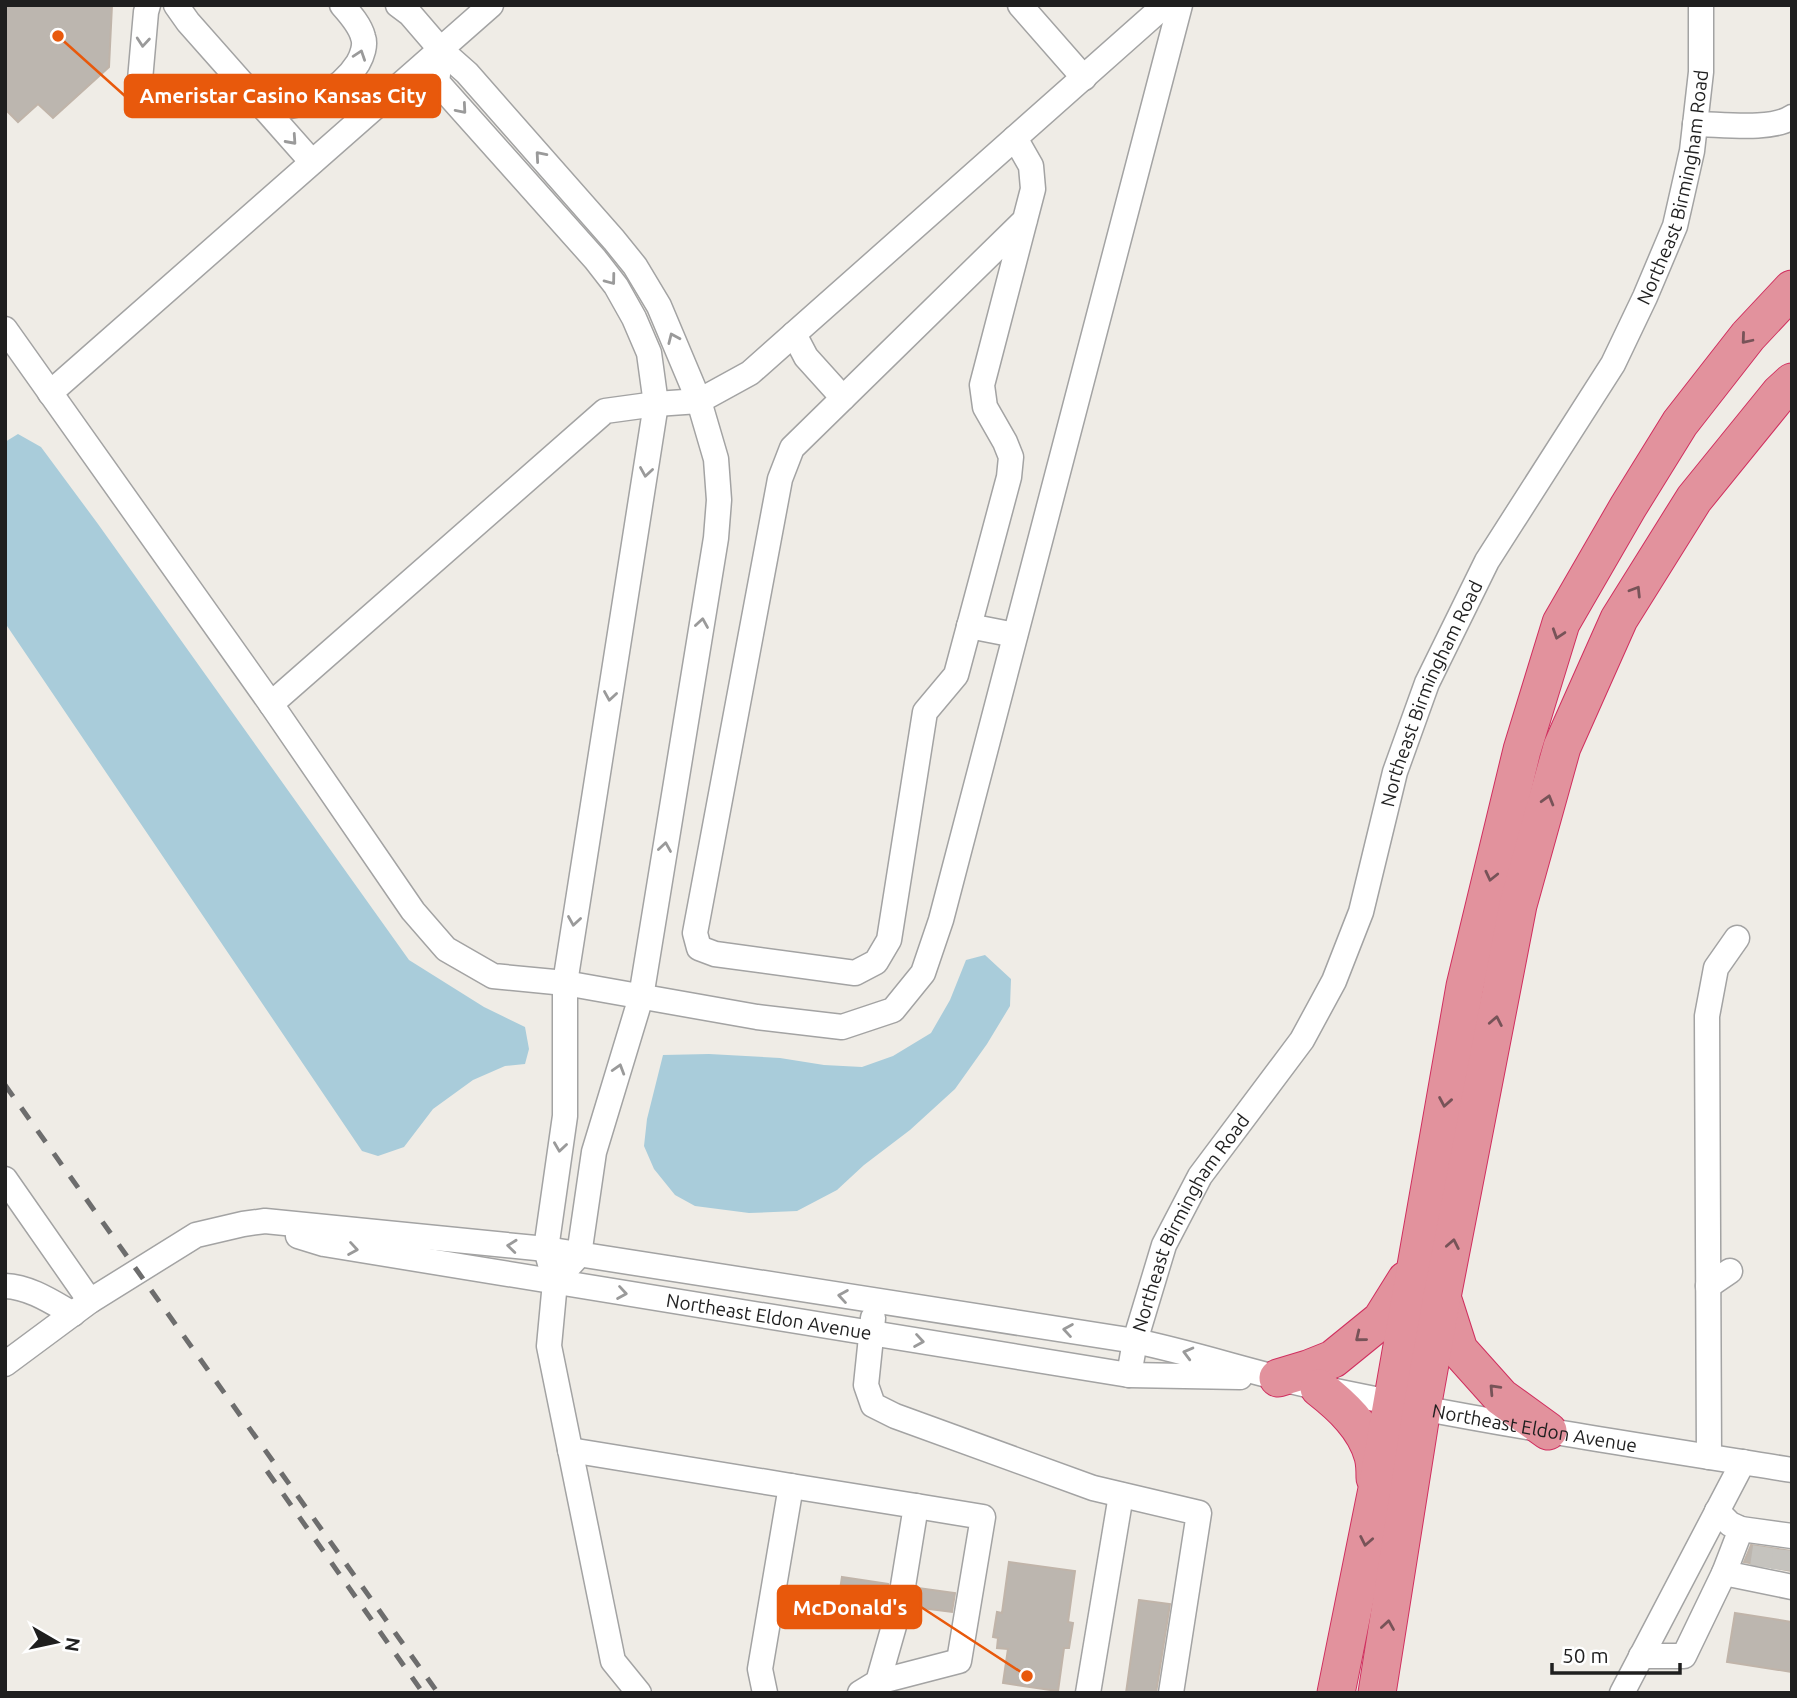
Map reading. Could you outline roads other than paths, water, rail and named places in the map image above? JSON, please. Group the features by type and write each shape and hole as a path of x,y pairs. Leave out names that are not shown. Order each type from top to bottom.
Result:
{"highway":[{"path":"1377,1693 1407,1405 1416,1264 1465,986 1522,750 1561,624 1628,507 1680,423 1748,336 1792,289"},
{"path":"1336,1693 1377,1489 1442,1297 1518,905 1562,747 1619,619 1695,499 1780,393 1792,382"},
{"path":"1278,1378 1333,1359 1381,1320 1416,1264"},
{"path":"1442,1297 1459,1350 1501,1397 1548,1431"},
{"path":"1319,1388 1344,1408 1356,1423 1373,1457 1377,1489"}],"street":[{"path":"140,80 148,5"},
{"path":"176,5 198,34 312,162"},
{"path":"193,5 198,34"},
{"path":"265,109 287,108 308,102 333,89 350,76 362,56 364,38 342,5"},
{"path":"398,5 467,73 635,266 659,306 699,401 716,459 719,500 716,538 641,997 594,1152 579,1255 555,1282"},
{"path":"50,393 491,5"},
{"path":"1020,5 1084,78"},
{"path":"271,704 605,411 699,401 750,373 1166,5"},
{"path":"5,329 271,704 413,911 446,949 493,976 565,983 757,1017 842,1027 892,1010 923,973 941,919 1180,5"},
{"name":"Northeast Birmingham Road","path":"1129,1375 1164,1245 1200,1176 1302,1040 1334,981 1360,912 1395,772 1427,683 1487,561 1613,364 1675,226 1692,151 1701,72 1701,5"},
{"path":"441,50 437,82 616,286 649,353 656,404 565,983 565,1116 546,1249 555,1282 549,1346 613,1661 639,1693"},
{"path":"1695,124 1765,126 1792,117"},
{"path":"1015,138 1031,166 1033,189 1025,220 982,385 985,407 1011,457 1009,477 956,675 925,712 889,940 876,962 855,973 715,954 699,948 695,933 780,479 792,448 1025,220"},
{"path":"794,334 806,357 843,398"},
{"path":"969,626 1015,635"},
{"path":"1709,1457 1707,1016 1716,968 1737,938"},
{"path":"5,1179 82,1308"},
{"name":"Northeast Eldon Avenue","path":"265,1221 284,1232 324,1244 1129,1375 1278,1378"},
{"name":"Northeast Eldon Avenue","path":"5,1364 135,1272 196,1236 265,1221 546,1249 1136,1341 1319,1388 1548,1431 1792,1470"},
{"path":"1708,1286 1730,1271"},
{"path":"5,1286 16,1286 82,1308"},
{"path":"875,1301 866,1385 873,1405 895,1416 1093,1488 1199,1513 1171,1693"},
{"path":"570,1450 983,1517 959,1661 869,1687"},
{"path":"1622,1693 1742,1462"},
{"path":"765,1693 760,1670 791,1486"},
{"path":"1088,1693 1121,1495"},
{"path":"869,1687 901,1595 916,1506"},
{"path":"1717,1511 1777,1559"},
{"path":"1641,1656 1684,1656 1724,1573 1741,1529"},
{"path":"1724,1573 1777,1559"}],"water":[{"path":"18,434 41,447 409,960 484,1007 525,1027 529,1049 525,1064 505,1066 473,1080 433,1109 404,1147 378,1156 362,1151 5,623 5,442"},
{"path":"985,955 1011,979 1010,1006 987,1044 955,1089 837,1190 797,1211 749,1213 695,1206 675,1195 654,1169 644,1146 647,1119 663,1055 709,1054 780,1058 824,1065 862,1067 893,1056 931,1033 950,1000 966,960"}],"tunnel":[{"path":"1762,1567 1765,1547"},
{"path":"1783,1570 1785,1550"}],"railway":[{"path":"5,1085 438,1693"},
{"path":"267,1471 423,1693"}],"place":[{"name":"Ameristar Casino Kansas City","path":"58,36"},
{"name":"McDonald's","path":"1027,1676"}]}
